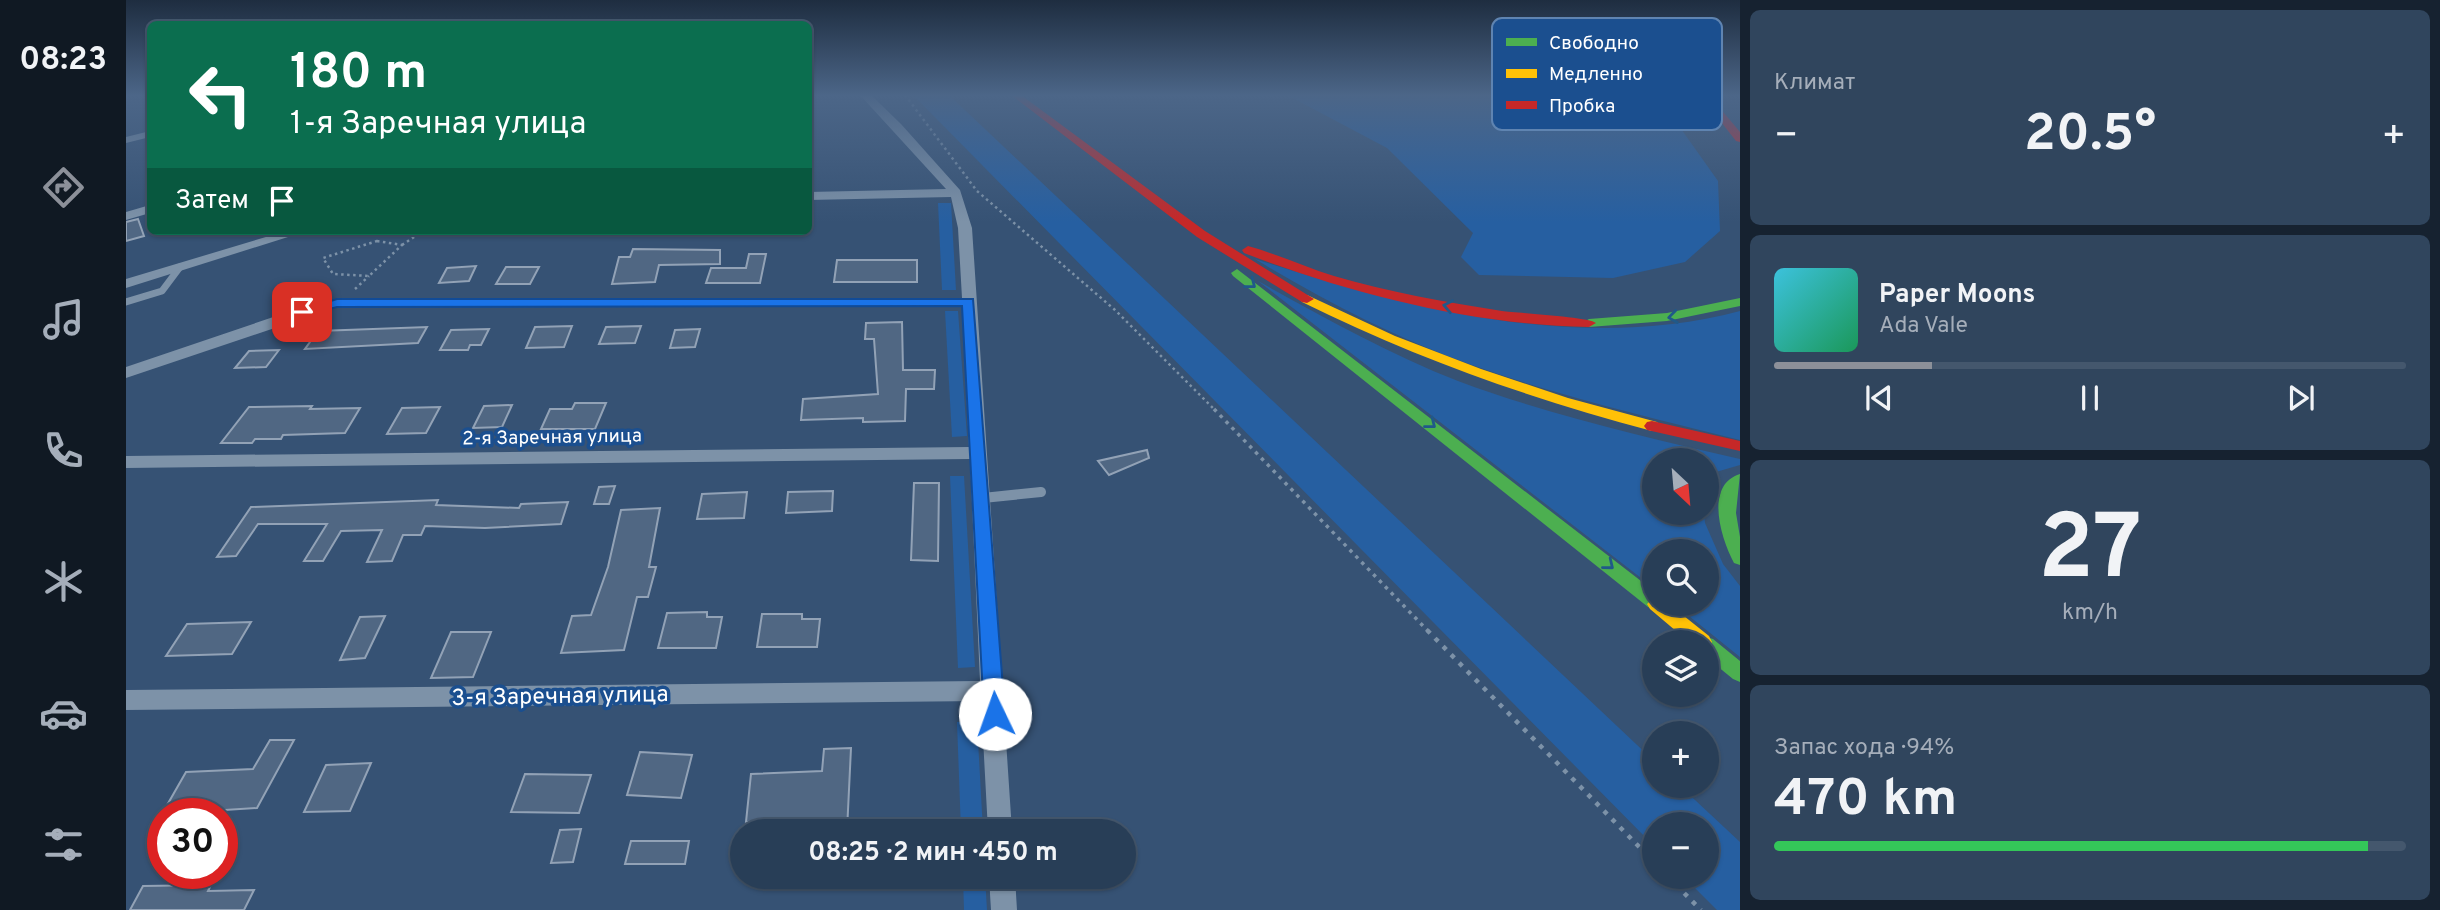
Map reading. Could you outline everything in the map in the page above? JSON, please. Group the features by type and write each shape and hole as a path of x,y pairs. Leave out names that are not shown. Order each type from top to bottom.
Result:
{"main road":[{"path":"1073,137 1184,221 1271,278 1414,352 1529,393 1740,446"},
{"path":"1184,221 1266,258 1317,275 1399,297 1527,318 1590,324 1649,321 1699,313 1740,302"},
{"path":"1184,221 1207,249 1642,593"},
{"path":"1740,480 1731,485 1724,511 1732,545 1740,558"},
{"path":"1671,616 1687,630"},
{"path":"1719,656 1740,673"}],"street":[{"path":"907,137 956,193 965,228 983,498 999,819"},
{"path":"812,196 956,193"},
{"path":"126,216 147,210"},
{"path":"126,284 287,235"},
{"path":"126,373 302,312 337,303 968,302"},
{"name":"2-я Заречная улица","path":"126,462 978,453"},
{"name":"3-я Заречная улица","path":"126,700 993,691"},
{"path":"1003,889 1004,910"}],"lane":[{"path":"126,302 162,291 180,267"},
{"path":"983,498 1041,492"}],"path":[{"path":"937,137 977,191 1115,310 1293,488 1454,659 1642,850"},
{"path":"337,303 417,235"},
{"path":"371,276 332,274 323,258 377,241 402,245"},
{"path":"1680,889 1701,910"}],"shaded area":[{"path":"955,137 994,137 1642,750 1642,798 1693,798 1708,812 1642,812 1642,834"},
{"path":"1367,137 1687,137 1718,181 1720,231 1685,262 1613,278 1479,275 1461,257 1473,233 1387,148"},
{"path":"938,203 951,203 956,290 942,290"},
{"path":"1255,259 1373,294 1495,320 1618,328 1679,323 1740,311 1740,440 1570,396 1469,364 1359,317"},
{"path":"1258,281 1382,347 1458,381 1562,415 1693,448 1642,448 1642,525 1706,525 1712,539 1642,539 1642,579"},
{"path":"945,311 958,311 967,436 952,437"},
{"path":"1719,454 1740,459 1740,465 1719,471"},
{"path":"950,476 964,476 975,667 958,668"},
{"path":"1719,555 1740,586 1740,657 1719,640 1719,630 1706,630 1689,616 1719,616"},
{"path":"957,722 977,722 982,819 961,819"},
{"path":"1719,822 1740,842 1740,910 1717,910 1696,889 1719,889"},
{"path":"963,889 986,889 987,910 964,910"}],"building":[{"path":"138,219 144,236 126,241 126,222"},
{"path":"633,249 720,250 720,264 659,265 655,282 612,284 619,257 630,257"},
{"path":"749,254 766,254 760,283 706,283 711,268 746,268"},
{"path":"837,260 917,260 917,282 834,282"},
{"path":"476,266 469,281 439,283 447,268"},
{"path":"506,267 539,267 530,284 496,284"},
{"path":"902,322 903,370 935,370 934,389 906,389 905,421 863,422 863,418 801,420 803,399 878,394 874,339 865,339 866,323"},
{"path":"572,326 564,347 526,348 535,327"},
{"path":"641,326 635,343 599,344 606,327"},
{"path":"427,327 418,343 305,349 318,331"},
{"path":"489,329 481,345 470,345 468,350 440,350 451,330"},
{"path":"700,329 695,347 670,348 675,330"},
{"path":"279,350 266,367 235,368 249,351"},
{"path":"575,403 606,403 595,429 541,429 550,409 572,409"},
{"path":"512,405 502,427 473,428 484,406"},
{"path":"312,406 310,409 360,408 345,433 283,435 281,439 255,439 252,443 221,443 249,407"},
{"path":"440,407 426,433 387,434 402,408"},
{"path":"1147,450 1149,458 1109,475 1098,461"},
{"path":"914,483 939,483 938,561 911,560"},
{"path":"615,486 609,504 594,504 599,487"},
{"path":"833,491 832,511 786,513 788,492"},
{"path":"747,492 744,518 697,519 702,494"},
{"path":"438,500 436,505 519,508 521,504 568,502 561,524 485,528 425,526 421,535 403,535 392,561 367,562 382,530 341,531 323,561 304,561 327,524 258,524 236,556 217,557 251,507"},
{"path":"660,508 649,567 656,567 648,597 637,597 624,650 561,653 572,616 591,615 608,567 621,510"},
{"path":"707,612 707,617 722,617 716,648 658,648 667,613"},
{"path":"762,614 802,614 802,619 820,619 817,647 757,647"},
{"path":"385,616 365,658 340,660 360,617"},
{"path":"251,622 232,654 166,656 187,624"},
{"path":"451,632 491,632 473,677 431,678"},
{"path":"270,740 294,740 257,808 238,809 238,798 171,798 186,772 253,769"},
{"path":"851,748 848,819 746,819 751,774 822,771 824,749"},
{"path":"640,752 692,755 681,798 627,795"},
{"path":"371,763 350,811 304,812 326,765"},
{"path":"525,774 591,775 579,813 511,812"},
{"path":"581,829 573,862 551,863 560,830"},
{"path":"631,841 689,841 685,864 625,864"},
{"path":"143,886 147,886 147,889 254,890 244,910 130,910"}],"traffic: fast":[{"path":"1237,273 1642,593"},
{"path":"1589,323 1667,317 1740,302"},
{"path":"1740,480 1731,485 1727,513 1732,540 1740,558"},
{"path":"1719,656 1740,673"}],"traffic: slow":[{"path":"1307,299 1390,339 1476,373 1563,402 1652,426"},
{"path":"1671,616 1687,630"}],"traffic: jam":[{"path":"1072,137 1201,234 1307,299"},
{"path":"1248,250 1332,279 1418,300 1519,317 1589,323"},
{"path":"1652,426 1740,446"}],"route":[{"path":"302,312 337,303 968,302 983,498 995,714"}]}
